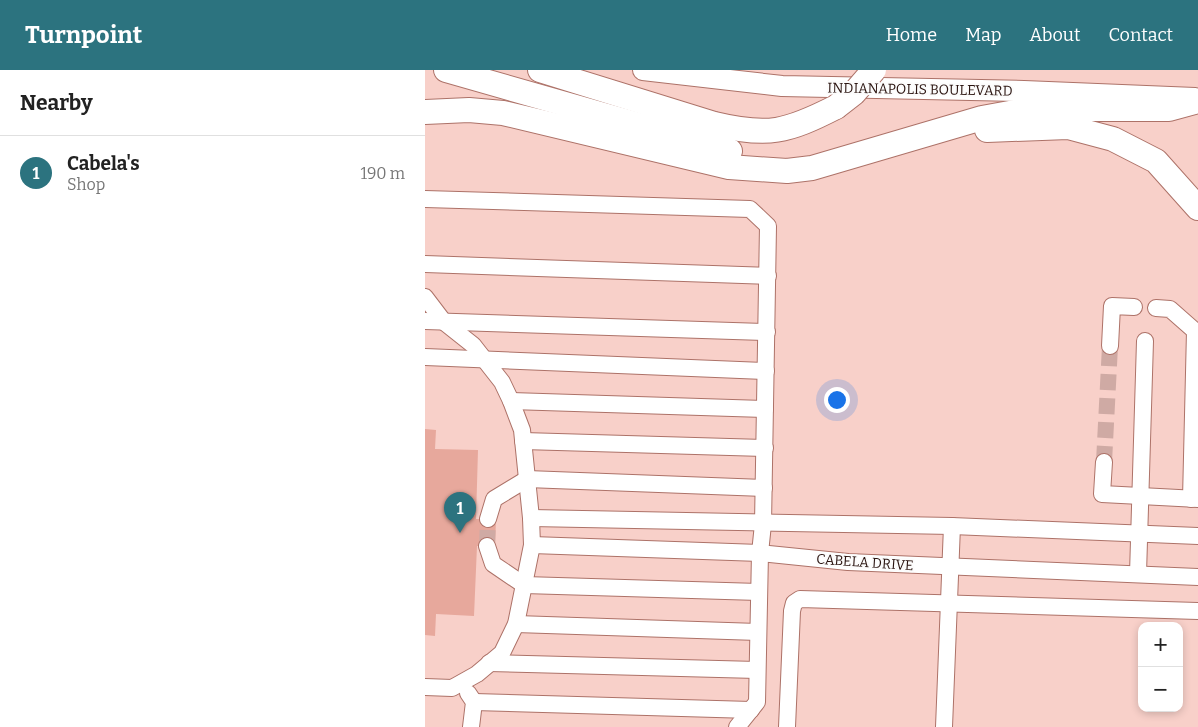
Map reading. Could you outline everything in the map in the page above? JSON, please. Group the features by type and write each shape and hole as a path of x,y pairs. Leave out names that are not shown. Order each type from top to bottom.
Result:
{"highway":[{"path":"446,70 716,148 771,156 862,154"},
{"path":"540,70 743,131 765,132 787,129 836,107 853,93 873,70"},
{"path":"425,112 469,110 503,113 729,167 787,171 812,168 982,118 1023,111 1169,109 1198,100"},
{"path":"923,136 1009,128 1068,127 1113,139 1155,161 1198,208"}],"main road":[{"name":"INDIANAPOLIS BOULEVARD","path":"643,70 782,86 1024,91 1198,100"}],"lane":[{"path":"425,199 751,209 769,226 764,488 760,554 757,702 737,727"},
{"path":"425,264 767,276"},
{"path":"425,297 444,322 473,345 502,382 522,430 531,518 531,545 516,624 502,653 477,674 452,688 425,687"},
{"path":"1110,346 1112,306 1134,307"},
{"path":"1104,462 1102,494 1195,499 1195,331 1170,309 1156,308"},
{"path":"425,321 767,332"},
{"path":"1138,574 1145,341"},
{"path":"425,357 766,371"},
{"path":"511,401 765,409"},
{"path":"523,441 765,448"},
{"path":"488,519 494,500 527,479 764,488"},
{"path":"531,518 763,524 951,526 1198,536"},
{"path":"944,727 951,526"},
{"name":"CABELA DRIVE","path":"531,545 760,554 849,562 1198,577"},
{"path":"487,546 493,564 524,585 759,592"},
{"path":"787,727 792,611 794,603 800,599 1198,611"},
{"path":"516,624 758,632"},
{"path":"489,663 757,670"},
{"path":"461,682 474,702 471,727"},
{"path":"474,702 751,710"}],"building":[{"path":"425,429 436,430 435,449 478,450 476,519 496,519 495,547 477,546 474,616 436,614 435,636 425,635"}],"tunnel":[{"path":"1104,462 1110,346"},
{"path":"487,546 488,519"}],"place":[{"name":"Cabela's","path":"460,533"}]}
